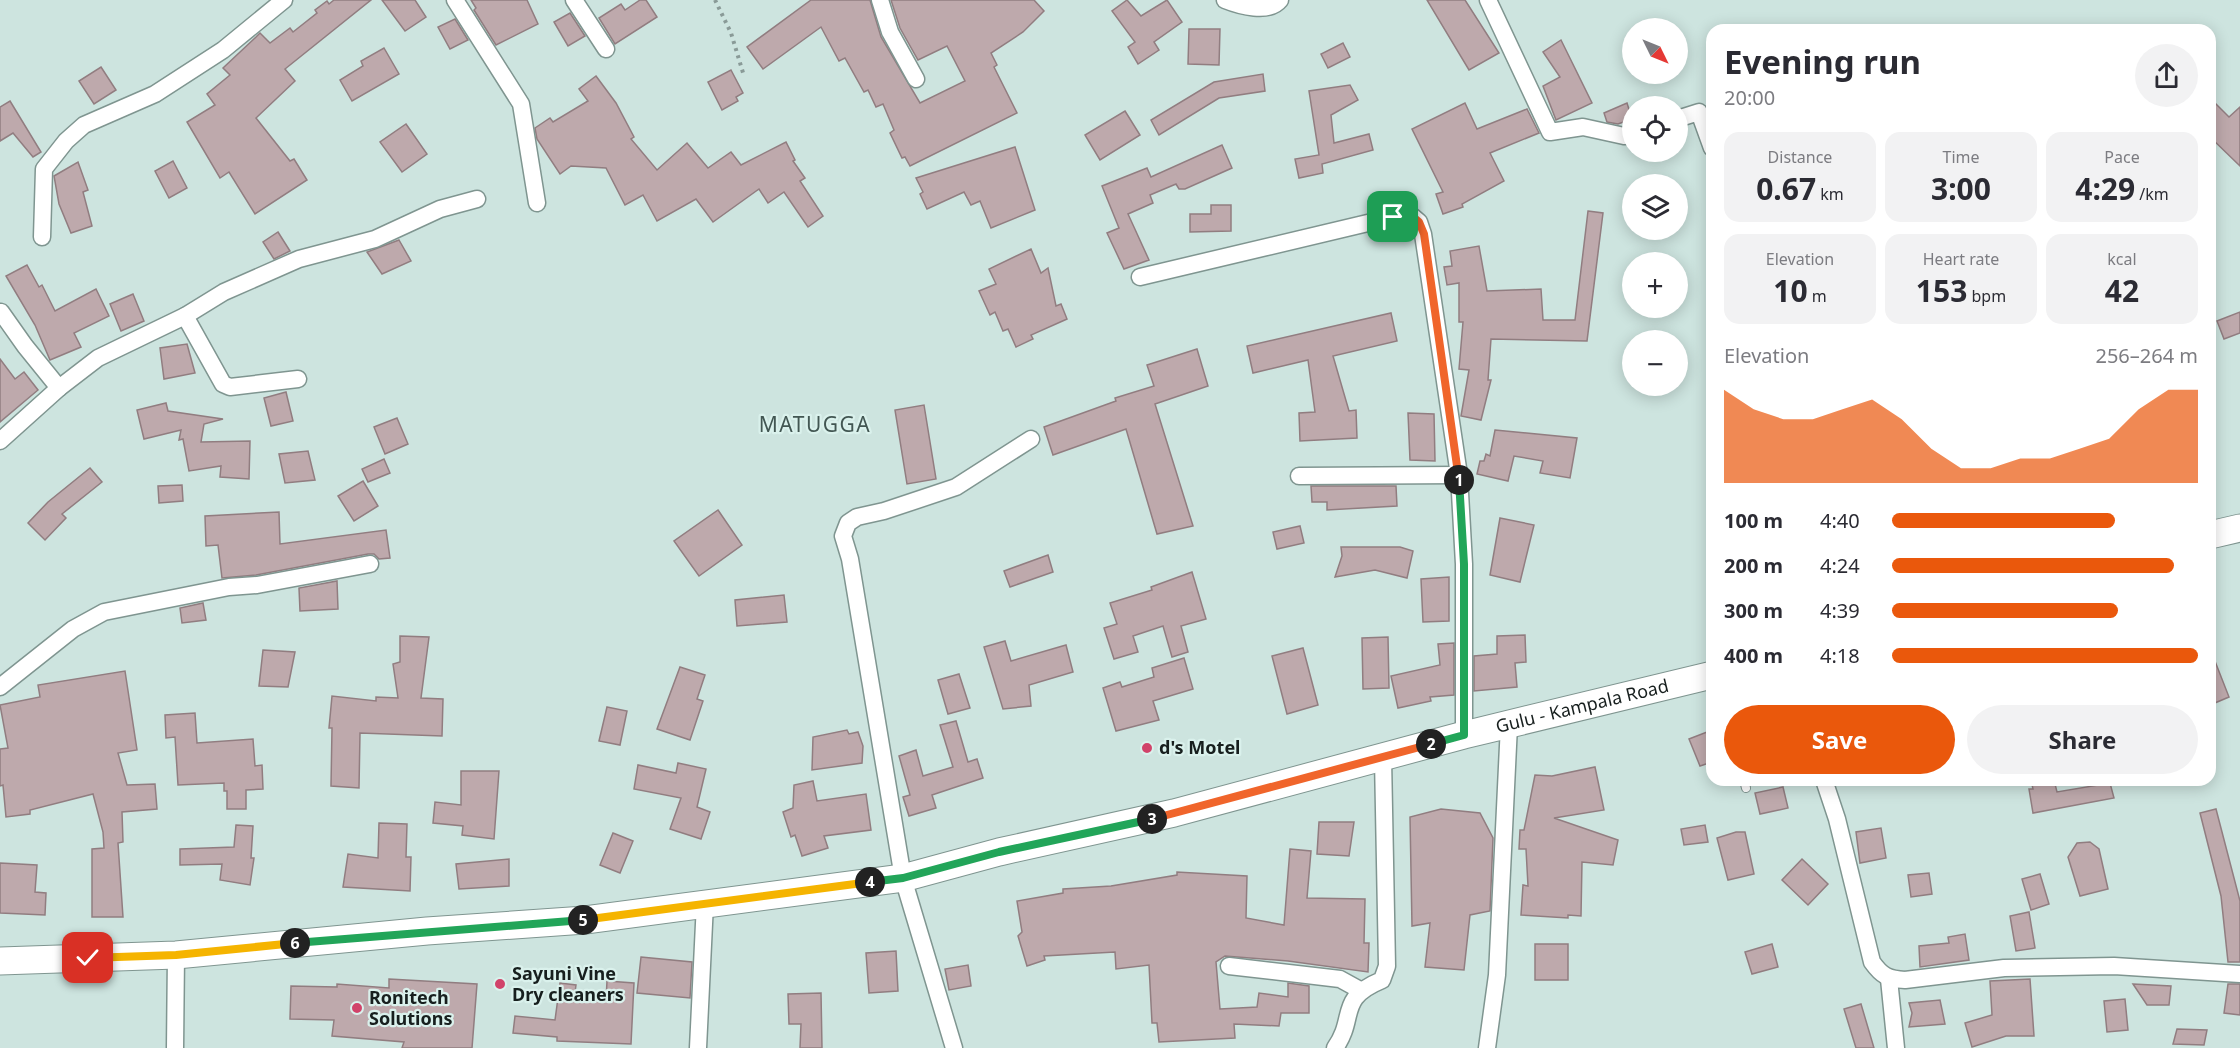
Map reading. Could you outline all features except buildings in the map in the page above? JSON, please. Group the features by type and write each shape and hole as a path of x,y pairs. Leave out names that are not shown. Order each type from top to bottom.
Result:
{"main road":[{"path":"2216,534 2240,528"},
{"name":"Gulu - Kampala Road","path":"0,961 176,955 427,931 585,920 903,878 999,852 1174,813 1464,735 1706,679"}],"street":[{"path":"42,237 44,170 66,141 84,125 155,94 223,50 284,0"},
{"path":"455,0 521,104 537,203"},
{"path":"574,0 606,49"},
{"path":"880,0 890,32 916,80"},
{"path":"1225,0 1263,8 1277,4 1280,0"},
{"path":"1488,0 1550,132 1583,127 1622,136"},
{"path":"1688,116 1699,112 1706,131"},
{"path":"0,441 59,388 98,358 184,316 269,270 298,259 375,239 440,209 477,199"},
{"path":"1140,277 1393,217 1412,216 1419,222 1424,234 1459,475 1464,564 1464,735"},
{"path":"1,312 59,388"},
{"path":"184,316 223,384 230,387 298,379"},
{"path":"954,1048 903,878 843,536 848,522 857,517 884,511 956,487 1031,439"},
{"path":"1299,476 1459,475"},
{"path":"0,687 73,629 104,612 229,587 257,585 370,564"},
{"path":"1487,1048 1497,975 1509,725"},
{"path":"1335,1048 1341,1039 1353,998 1360,990 1382,980 1387,966 1383,758"},
{"path":"1826,786 1837,819 1872,962 1889,979 1896,1048"},
{"path":"698,1048 705,903"},
{"path":"175,1048 176,955"},
{"path":"1229,966 1340,979 1360,990"},
{"path":"1889,979 1905,980 2004,968 2092,966 2240,974"}],"path":[{"path":"715,0 731,33 744,76"}],"place":[{"name":"d's Motel","path":"1147,748"},
{"name":"Sayuni Vine Dry cleaners","path":"500,984"},
{"name":"Ronitech Solutions","path":"357,1008"}],"district":[{"name":"MATUGGA","path":"815,425"}],"route":[{"path":"88,958 176,955 427,931 585,920 903,878 999,852 1174,813 1464,735 1464,564 1459,475 1424,234 1419,222 1412,216 1393,217"}]}
